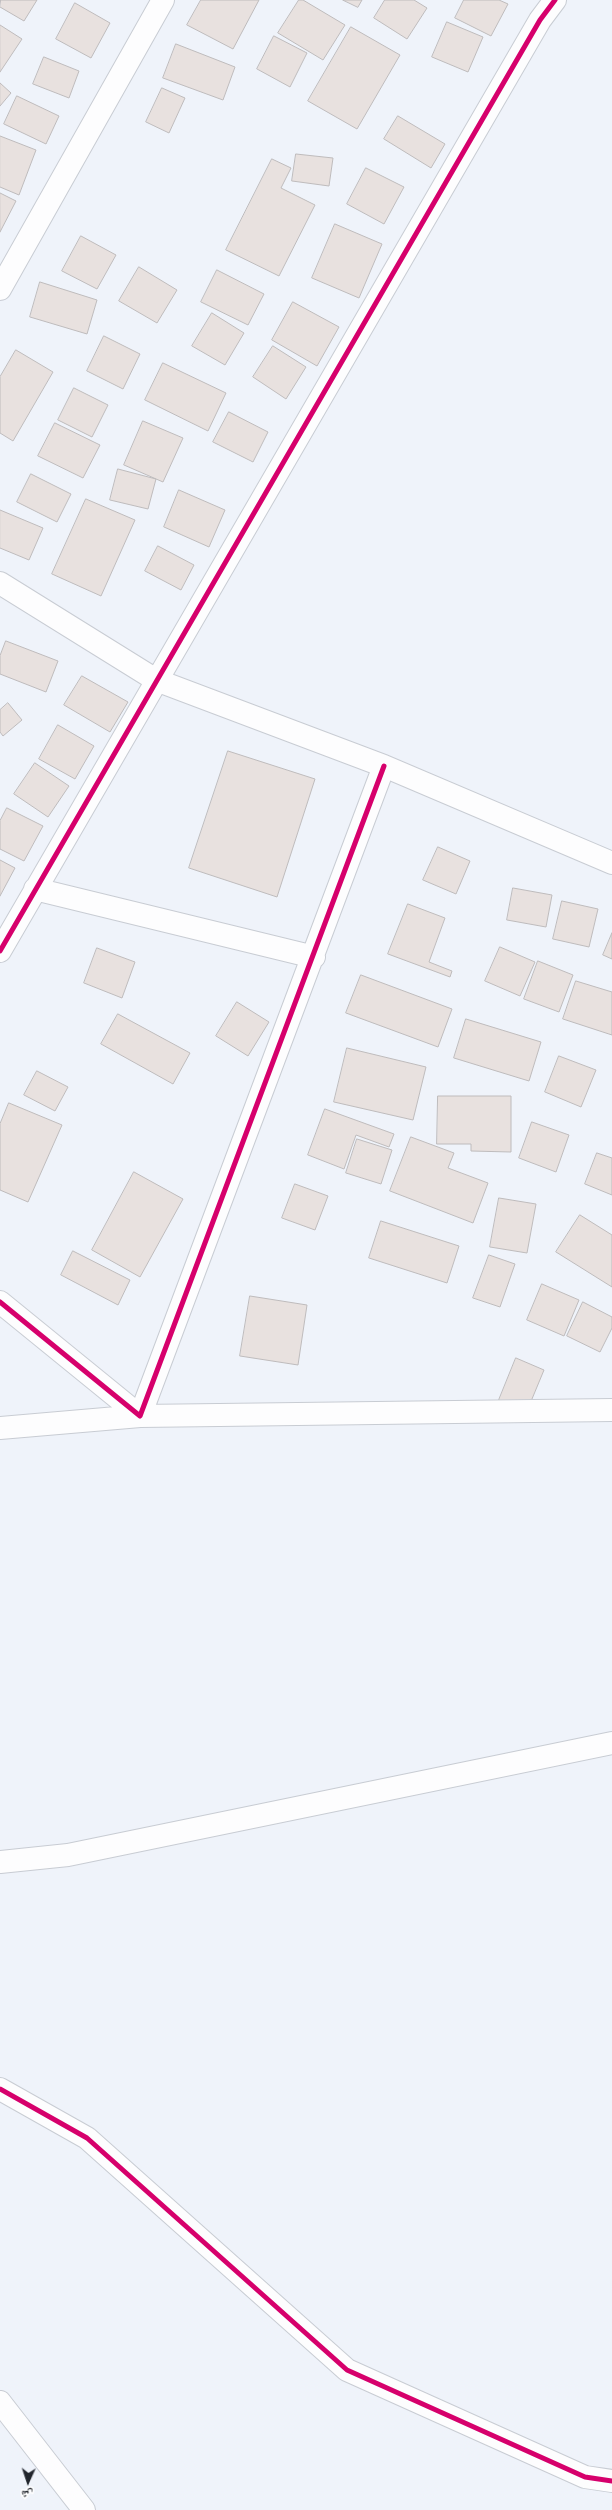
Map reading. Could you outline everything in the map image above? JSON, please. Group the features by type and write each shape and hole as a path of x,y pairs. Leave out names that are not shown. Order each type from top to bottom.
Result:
{"street":[{"path":"0,289 163,0"},
{"path":"0,951 540,20 554,0"},
{"path":"0,583 156,680 384,766 612,863"},
{"path":"140,1416 314,957 384,766"},
{"path":"35,890 314,957"},
{"path":"0,1302 140,1416"},
{"path":"0,1428 140,1416 612,1410"},
{"path":"0,1862 68,1855 612,1743"},
{"path":"0,2089 87,2138 347,2370 584,2477 612,2480"},
{"path":"0,2402 84,2510"}],"building":[{"path":"1,0 37,0 24,21 0,7"},
{"path":"201,0 259,0 233,49 187,25"},
{"path":"299,0 303,0 345,25 323,60 278,33"},
{"path":"343,0 362,0 358,7"},
{"path":"385,0 414,0 427,8 407,39 374,18"},
{"path":"464,0 499,0 508,4 491,36 455,18"},
{"path":"75,3 110,23 91,58 56,39"},
{"path":"447,22 483,37 468,72 432,57"},
{"path":"0,25 22,39 0,72"},
{"path":"351,27 400,55 357,129 308,101"},
{"path":"274,36 307,53 290,87 257,69"},
{"path":"176,44 235,67 223,100 163,78"},
{"path":"44,57 79,71 69,98 33,84"},
{"path":"0,83 11,93 0,106"},
{"path":"162,88 185,98 169,133 146,122"},
{"path":"17,96 59,116 46,144 4,124"},
{"path":"398,116 445,144 431,168 384,139"},
{"path":"0,136 36,150 19,195 0,187"},
{"path":"296,154 333,158 329,186 292,181"},
{"path":"272,159 291,168 281,188 315,205 279,276 226,250"},
{"path":"366,168 404,187 384,224 347,204"},
{"path":"0,193 16,201 0,232"},
{"path":"335,224 382,244 359,298 312,278"},
{"path":"81,236 116,255 97,289 62,271"},
{"path":"139,267 177,290 157,323 119,301"},
{"path":"217,270 264,294 248,325 201,302"},
{"path":"40,282 97,300 87,334 30,317"},
{"path":"293,302 339,327 317,366 272,340"},
{"path":"212,313 244,333 225,365 192,346"},
{"path":"104,336 140,354 123,389 87,371"},
{"path":"273,346 306,367 286,399 253,377"},
{"path":"16,350 53,372 13,441 0,433 0,377"},
{"path":"163,363 226,393 208,431 145,400"},
{"path":"74,388 108,405 92,437 58,420"},
{"path":"229,412 268,432 253,462 213,442"},
{"path":"143,421 183,438 163,482 124,465"},
{"path":"55,423 100,445 83,478 38,456"},
{"path":"118,469 156,479 148,509 110,500"},
{"path":"31,474 71,494 57,522 17,502"},
{"path":"179,490 225,510 209,547 164,527"},
{"path":"86,499 135,520 101,596 52,574"},
{"path":"0,510 43,528 29,560 0,548"},
{"path":"158,546 194,565 181,590 145,571"},
{"path":"6,641 58,661 46,692 0,674 0,656"},
{"path":"82,676 128,702 110,732 64,705"},
{"path":"8,703 22,720 3,736 0,732 0,710"},
{"path":"58,725 94,746 75,779 39,759"},
{"path":"228,751 315,779 277,897 189,868"},
{"path":"35,763 69,786 48,817 14,794"},
{"path":"7,808 43,826 24,861 0,849 0,821"},
{"path":"438,847 470,861 456,894 423,880"},
{"path":"0,860 15,868 0,896"},
{"path":"513,888 552,895 546,927 507,920"},
{"path":"562,901 598,909 589,947 553,939"},
{"path":"408,904 445,918 429,962 452,971 450,977 388,954"},
{"path":"612,933 612,959 603,955"},
{"path":"500,947 535,962 520,996 485,981"},
{"path":"97,948 135,962 122,998 84,983"},
{"path":"538,961 573,975 559,1012 524,999"},
{"path":"361,975 452,1009 438,1047 346,1013"},
{"path":"576,981 612,992 612,1035 563,1019"},
{"path":"237,1002 269,1022 248,1056 216,1036"},
{"path":"118,1014 190,1053 173,1084 101,1044"},
{"path":"466,1019 541,1042 529,1081 454,1058"},
{"path":"347,1048 426,1067 413,1120 334,1102"},
{"path":"559,1056 596,1070 581,1107 545,1092"},
{"path":"37,1071 68,1087 55,1111 24,1095"},
{"path":"438,1096 511,1096 511,1152 471,1151 471,1144 437,1144"},
{"path":"9,1103 62,1125 28,1202 0,1190 0,1124"},
{"path":"325,1109 394,1134 389,1147 356,1135 344,1169 308,1155"},
{"path":"532,1122 569,1135 556,1172 519,1158"},
{"path":"411,1137 454,1153 448,1168 488,1183 473,1223 390,1191"},
{"path":"357,1139 392,1150 381,1184 346,1173"},
{"path":"597,1153 612,1158 612,1195 585,1184"},
{"path":"134,1172 183,1199 140,1277 92,1250"},
{"path":"295,1184 328,1196 315,1230 282,1218"},
{"path":"499,1198 536,1204 527,1253 490,1247"},
{"path":"580,1215 612,1235 612,1287 556,1252"},
{"path":"381,1221 459,1246 447,1283 369,1258"},
{"path":"73,1251 130,1280 118,1305 61,1275"},
{"path":"489,1255 515,1264 500,1307 473,1298"},
{"path":"542,1284 579,1300 564,1336 527,1320"},
{"path":"250,1296 307,1305 298,1365 240,1356"},
{"path":"583,1302 612,1317 612,1328 600,1352 567,1336"},
{"path":"516,1358 544,1370 527,1411 499,1400"}],"cycle path":[{"path":"0,951 540,20 555,0"},
{"path":"0,1302 140,1416 384,766"},
{"path":"0,2089 87,2138 347,2370 585,2477 612,2481"}]}
